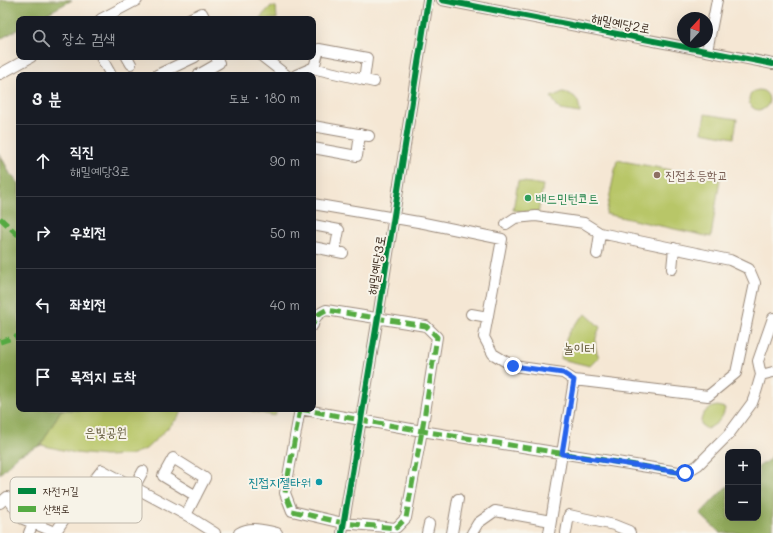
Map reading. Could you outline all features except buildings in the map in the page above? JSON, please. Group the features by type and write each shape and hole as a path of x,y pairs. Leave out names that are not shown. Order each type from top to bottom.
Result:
{"street":[{"path":"107,16 137,0"},
{"name":"해밀예당3로","path":"342,528 378,318 428,0"},
{"name":"해밀예당2로","path":"442,0 773,64"},
{"path":"707,51 717,0"},
{"path":"303,72 314,68 369,81 367,58 319,49 314,68"},
{"path":"0,74 26,60"},
{"path":"106,60 111,72"},
{"path":"163,72 189,60"},
{"path":"203,72 219,63 218,60"},
{"path":"267,60 282,72"},
{"path":"316,127 364,135 357,156 316,149"},
{"path":"316,204 394,217 502,239"},
{"path":"506,224 515,218 536,216 584,223 600,233 730,260 749,269 755,283 736,373 708,396 574,380 563,373 513,366 493,354 484,336 502,239 509,212"},
{"path":"316,226 339,230 339,252 316,248"},
{"path":"597,254 600,233"},
{"path":"672,269 674,248"},
{"path":"300,412 286,493 292,511 342,528 396,528 406,518 437,337 426,326 378,318 326,310 318,314 316,317"},
{"path":"471,314 488,317"},
{"path":"316,412 422,431 685,473 698,465 730,434 752,403 760,375 758,361 773,318"},
{"path":"760,375 773,372"},
{"path":"548,533 574,380"},
{"path":"97,477 102,470 114,477"},
{"path":"140,477 143,471"},
{"path":"142,492 186,515 216,533"},
{"path":"186,515 196,496"},
{"path":"0,503 8,497 10,500"},
{"path":"452,533 458,499"},
{"path":"472,533 478,523 495,511 551,521"},
{"path":"566,533 569,515 614,525 629,530 630,533"},
{"path":"29,533 33,523 56,533 63,523"},
{"path":"239,533 244,530 261,530 277,533"}],"green space":[{"path":"0,0 72,0 43,16 16,16 16,31 0,39"},
{"path":"271,6 276,7 277,16 262,16"},
{"path":"759,90 766,93 769,100 766,107 759,110 752,107 749,100 752,93"},
{"path":"563,92 576,98 579,104 580,113 560,110 551,97"},
{"path":"705,114 737,119 734,138 702,132"},
{"name":"은빛공원","path":"0,154 10,174 16,180 16,412 182,412 176,420 146,449 130,455 105,456 75,453 41,445 19,455 0,474"},
{"path":"0,154 10,174 16,180 16,412 60,412 41,445 19,455 0,474"},
{"path":"617,160 720,179 711,237 606,214"},
{"name":"배드민턴코트","path":"518,181 543,185 538,214 513,210"},
{"name":"놀이터","path":"586,314 600,327 595,342 599,357 590,366 561,359 566,339 575,324"},
{"path":"717,406 725,408 723,415 717,423 707,429 701,425 703,415 710,408"},
{"path":"257,412 276,412 275,416"},
{"path":"773,455 773,533 720,533 700,514 725,488 725,521 761,521 761,465"}],"marked path":[{"path":"0,218 16,233"},
{"path":"299,412 285,493 292,511 343,523 396,528 406,518 437,337 426,326 326,310 316,317"},
{"path":"0,342 16,337"},
{"path":"316,412 422,431 685,473"}],"cycle path":[{"path":"342,533 428,0"},
{"path":"442,0 773,64"}],"place":[{"name":"진접초등학교","path":"657,175"},
{"name":"배드민턴코트","path":"528,198"},
{"name":"진접지젤타워","path":"319,482"}],"route":[{"path":"513,366 563,373 574,380 562,454 685,473"}]}
